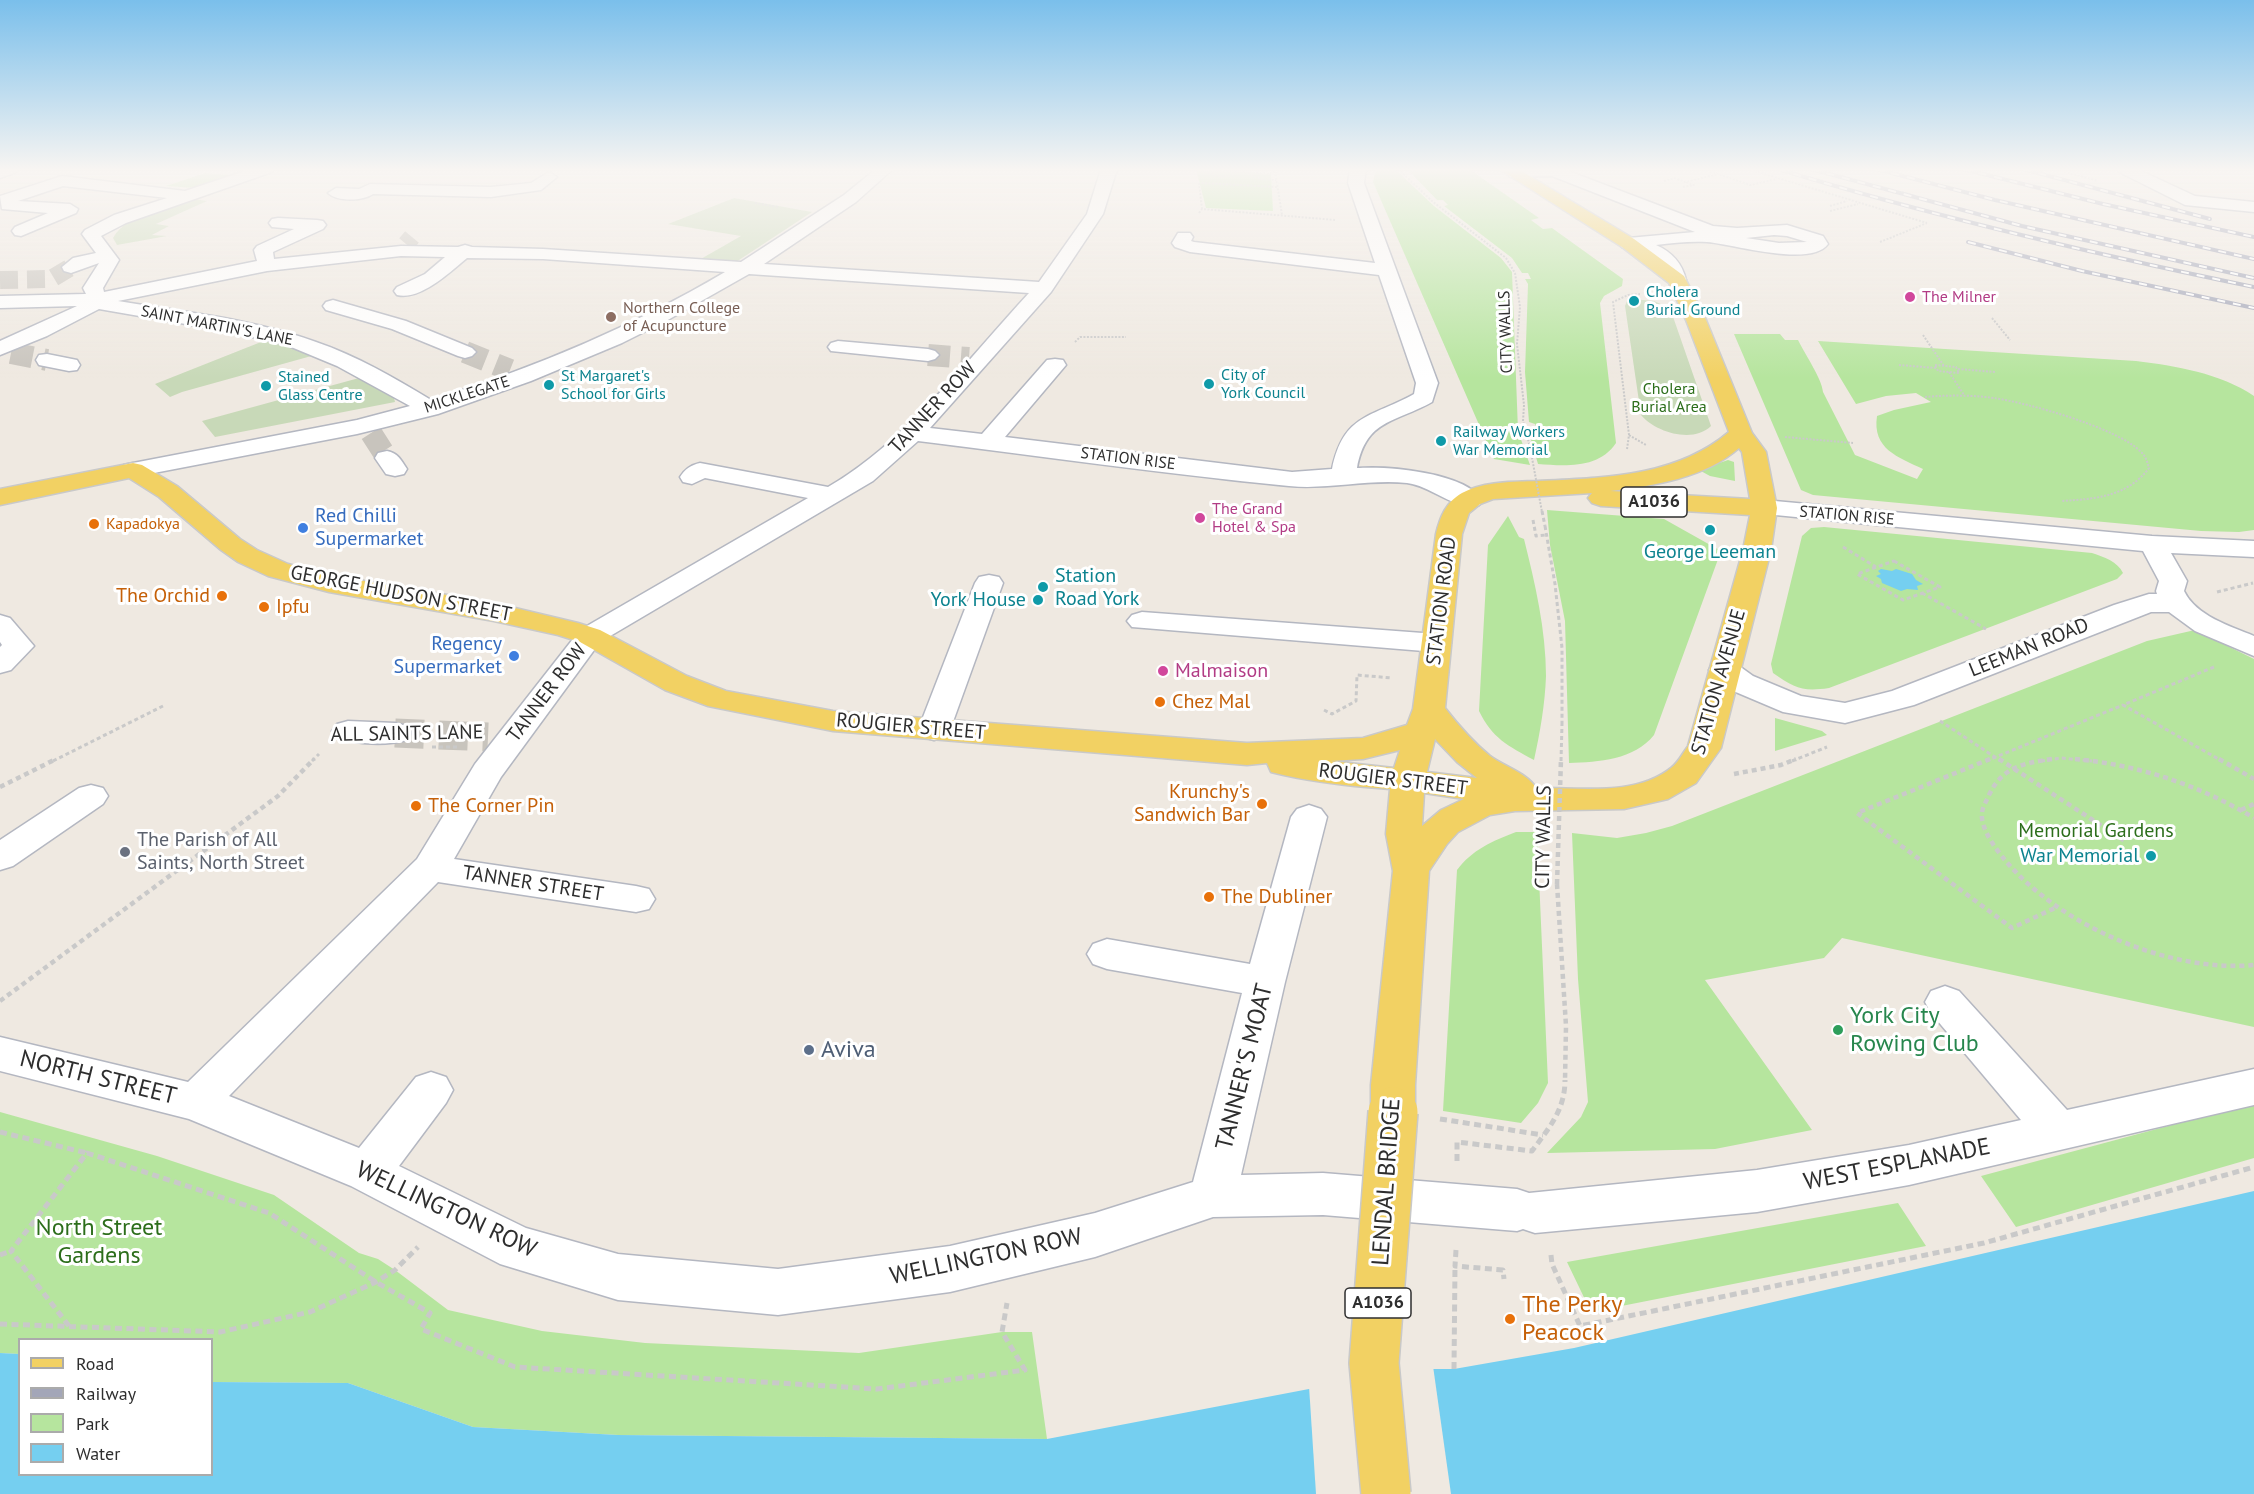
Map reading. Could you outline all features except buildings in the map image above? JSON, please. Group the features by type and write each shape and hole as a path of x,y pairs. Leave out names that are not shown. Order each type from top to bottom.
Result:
{"main road":[{"path":"1621,239 1628,243"},
{"name":"A1036","path":"1677,280 1696,320 1741,434 1754,452 1764,508"},
{"name":"A1036","path":"1470,500 1498,491 1639,479 1667,472 1717,454 1741,434"},
{"name":"MICKLEGATE","path":"0,497 133,470"},
{"name":"GEORGE HUDSON STREET","path":"133,470 146,476 168,492 239,552 266,565 308,579 541,622 590,636"},
{"name":"STATION RISE","path":"1544,488 1601,498 1764,508"},
{"name":"STATION ROAD","path":"1393,1099 1412,872 1404,834 1408,780 1427,707 1449,534 1454,516 1470,500"},
{"name":"STATION AVENUE","path":"1539,798 1631,798 1658,791 1678,780 1698,761 1704,748 1757,550 1764,508"},
{"name":"ROUGIER STREET","path":"590,636 676,683 719,699 833,721 934,730 1247,754 1292,750 1355,749 1390,742 1427,707"},
{"name":"A1036","path":"1427,707 1449,737 1476,764 1539,798"},
{"name":"ROUGIER STREET","path":"1247,754 1309,770 1408,780 1539,798"},
{"name":"STATION ROAD","path":"1412,872 1436,831 1454,816 1478,806 1539,798"},
{"name":"LENDAL BRIDGE","path":"1386,1494 1374,1363 1393,1099"}],"street":[{"path":"94,239 110,260 93,288 97,301"},
{"path":"240,251 265,257 295,239"},
{"name":"MICKLEGATE","path":"133,470 200,455 367,429 430,409 517,373 593,347 672,310 708,292 791,239"},
{"name":"TANNER ROW","path":"196,1102 430,868 487,772 502,741 590,636 864,476 914,433 974,358 1044,288 1078,239"},
{"path":"1183,239 1181,243 1190,247 1388,270"},
{"path":"1343,477 1351,442 1360,431 1379,417 1407,408 1424,397 1427,383 1376,239"},
{"path":"1628,243 1645,239"},
{"path":"1721,239 1767,247 1808,247 1819,244 1814,239"},
{"path":"0,302 97,301 265,257 409,241 465,250 1044,288"},
{"path":"1628,243 1647,248 1665,257 1675,269 1677,280"},
{"path":"404,291 432,278 465,250"},
{"path":"71,267 80,262 107,256"},
{"path":"3,350 79,314 97,301"},
{"name":"SAINT MARTIN'S LANE","path":"97,301 231,326 291,340 321,351 376,377 430,409"},
{"path":"333,306 399,325 465,352"},
{"path":"838,346 928,355"},
{"path":"47,360 69,365"},
{"path":"987,443 1055,365"},
{"name":"STATION RISE","path":"914,433 1292,479 1383,475 1424,479 1470,500"},
{"path":"692,477 700,470 832,495"},
{"name":"STATION RISE","path":"1764,508 2152,544"},
{"path":"2152,544 2254,549"},
{"path":"2152,544 2173,581 2170,591 2176,603 2197,620 2254,647"},
{"path":"934,730 989,583"},
{"name":"LEEMAN ROAD","path":"1724,670 1742,683 1772,697 1816,710 1845,713 1903,698 2149,603 2176,603"},
{"path":"1142,621 1436,643"},
{"path":"0,624 19,646 0,663"},
{"path":"337,739 408,740"},
{"path":"0,857 92,796"},
{"name":"TANNER'S MOAT","path":"1214,1196 1265,982 1309,817"},
{"name":"TANNER STREET","path":"430,868 636,899"},
{"path":"1107,954 1265,982"},
{"path":"1945,1002 2058,1132"},
{"name":"NORTH STREET","path":"0,1054 196,1102"},
{"name":"WEST ESPLANADE","path":"1214,1196 1323,1194 1526,1211 1756,1191 1909,1165 2254,1087"},
{"path":"367,1172 431,1090"},
{"name":"WELLINGTON ROW","path":"196,1102 367,1172 517,1248 618,1277 778,1292 950,1269 1095,1235 1214,1196"}],"path":[{"name":"CITY WALLS","path":"1481,239 1506,258 1518,278 1520,307 1517,344 1524,405 1523,421 1556,584 1562,648 1557,884 1566,1026 1565,1095 1560,1112 1544,1135"},
{"path":"1880,242 1888,239"},
{"path":"1624,456 1629,435 1613,302 1628,295 1640,294"},
{"path":"1992,318 2010,340"},
{"path":"1923,335 1944,366"},
{"path":"1055,365 1080,337 1126,337"},
{"path":"1899,365 1936,368 1938,371 1949,372 1959,372 1958,369"},
{"path":"1936,368 1935,365 1995,372"},
{"path":"1949,372 1964,396"},
{"path":"1925,397 1943,394 1964,396 2012,403 2063,415 2130,443 2145,456 2149,468 2143,478 2132,486 2110,496 2050,501"},
{"path":"1774,436 1853,443"},
{"path":"1536,536 1546,535"},
{"path":"1922,593 1940,587 1894,561 1857,574 1903,600 1922,593 2024,650"},
{"path":"2057,907 2012,928 1857,813 2225,662"},
{"path":"1324,710 1332,714 1356,701 1357,675 1427,707"},
{"path":"1903,698 2125,841"},
{"path":"2124,705 2254,780"},
{"path":"0,787 163,706"},
{"name":"ALL SAINTS LANE","path":"0,1000 278,795 337,739"},
{"name":"ALL SAINTS LANE","path":"408,740 502,741"},
{"path":"1678,780 1755,771 1780,765 1835,743"},
{"path":"2254,818 2210,793 2169,777 2128,766 2084,759 2050,759 2013,768 1997,778 1987,790 1982,813 1991,842 2003,860 2021,879 2057,907 2081,921 2153,952 2223,967 2254,965"},
{"path":"2241,810 2254,804"},
{"path":"1393,1099 1544,1135 1532,1151 1482,1144"},
{"path":"0,1132 87,1154 269,1213 376,1282 430,1313 421,1329 515,1367 877,1389 1025,1370 1002,1332"},
{"path":"0,1255 11,1251 87,1154"},
{"path":"1552,1264 1580,1326 1984,1243 2254,1167"},
{"path":"11,1251 69,1326"},
{"path":"1454,1369 1455,1266"},
{"path":"1472,1267 1503,1270 1504,1279"},
{"path":"0,1324 219,1332 310,1312 376,1282 395,1270"}],"green space":[{"path":"113,239 152,239 117,245"},
{"path":"736,239 771,239 736,262 699,260"},
{"path":"1398,239 1476,239 1501,258 1512,272 1518,431 1530,465 1494,459"},
{"path":"1487,239 1567,239 1623,279 1622,286 1604,296 1600,303 1616,443 1600,458 1591,462 1570,465 1538,464 1529,433 1535,432 1535,424 1529,422 1525,372 1528,284 1525,279 1531,279 1528,273 1522,273 1512,258"},
{"name":"Cholera Burial Area","path":"1633,299 1654,301 1670,308 1711,426 1703,431 1685,435 1675,434 1655,426 1641,415 1625,306 1627,301"},
{"path":"1734,334 1780,334 1785,340 1798,340 1855,455 1917,479 1923,469 1896,456 1883,444 1879,437 1877,416 1931,402 1916,393 1886,396 1856,404 1818,341 2136,361 2182,368 2212,376 2254,396 2254,530 2201,531 1813,495 1801,490"},
{"path":"271,338 315,355 170,397 155,384"},
{"path":"359,378 394,398 395,402 215,437 202,421"},
{"path":"1728,460 1734,462 1735,481 1710,476 1699,470"},
{"path":"1547,510 1664,519 1721,551 1654,735 1646,743 1626,755 1592,762 1569,763 1565,621 1550,545"},
{"path":"1508,516 1519,537 1524,539 1536,590 1544,641 1545,697 1534,760 1495,735 1479,711 1488,545"},
{"path":"1824,527 2092,553 2114,562 2123,573 2117,579 1829,688 1805,689 1773,673 1771,664 1802,536 1811,528"},
{"name":"Memorial Gardens","path":"2195,630 2254,659 2254,1027 1842,938 1824,958 1705,980 1812,1130 1715,1149 1547,1153 1581,1117 1588,1102 1578,979 1572,833 1617,838 1672,826 2147,641"},
{"path":"1775,718 1822,731 1827,735 1775,751"},
{"path":"1516,832 1537,832 1548,1083 1538,1103 1521,1123 1443,1111 1457,870 1483,847"},
{"path":"2254,1103 2254,1158 2016,1227 1981,1176"},
{"name":"North Street Gardens","path":"0,1112 157,1156 274,1195 359,1253 378,1259 395,1270 448,1310 542,1331 645,1343 859,1353 1002,1332 1032,1332 1047,1439 618,1435 473,1427 348,1383 213,1382 213,1338 18,1338 18,1354 0,1353"},
{"path":"1898,1203 1926,1246 1591,1312 1567,1262"}],"water":[{"path":"1881,569 1892,571 1896,569 1912,574 1923,584 1917,586 1918,590 1901,591 1882,583 1881,579 1876,576 1881,574 1878,571"},
{"path":"2254,1191 2254,1494 0,1494 0,1353 18,1354 18,1476 213,1476 213,1382 348,1383 473,1427 618,1435 1047,1439 1309,1389 1433,1369 1454,1369 1574,1348"}],"pier":[{"path":"1433,1366 1451,1494 1316,1494 1309,1386"}],"tunnel":[{"path":"406,244 411,239"},
{"path":"0,280 51,279 71,267"},
{"path":"465,352 510,370"},
{"path":"11,353 47,360"},
{"path":"928,355 969,358"},
{"path":"371,433 387,458"},
{"path":"395,733 488,737"}],"railway":[{"path":"2036,239 2254,287"},
{"path":"2079,239 2254,278"},
{"path":"2165,239 2254,259"},
{"path":"1968,242 2082,271 2254,308"}],"place":[{"name":"The Milner","path":"1910,297"},
{"name":"Cholera Burial Ground","path":"1634,301"},
{"name":"Northern College of Acupuncture","path":"611,317"},
{"name":"City of York Council","path":"1209,384"},
{"name":"St Margaret's School for Girls","path":"549,385"},
{"name":"Stained Glass Centre","path":"266,386"},
{"name":"Railway Workers War Memorial","path":"1441,441"},
{"name":"The Grand Hotel & Spa","path":"1200,518"},
{"name":"Kapadokya","path":"94,524"},
{"name":"Red Chilli Supermarket","path":"303,528"},
{"name":"George Leeman","path":"1710,530"},
{"name":"Station Road York","path":"1043,587"},
{"name":"The Orchid","path":"222,596"},
{"name":"York House","path":"1038,600"},
{"name":"Ipfu","path":"264,607"},
{"name":"Regency Supermarket","path":"514,656"},
{"name":"Malmaison","path":"1163,671"},
{"name":"Chez Mal","path":"1160,702"},
{"name":"Krunchy's Sandwich Bar","path":"1262,804"},
{"name":"The Corner Pin","path":"416,806"},
{"name":"The Parish of All Saints, North Street","path":"125,852"},
{"name":"War Memorial","path":"2151,856"},
{"name":"The Dubliner","path":"1209,897"},
{"name":"York City Rowing Club","path":"1838,1030"},
{"name":"Aviva","path":"809,1050"},
{"name":"The Perky Peacock","path":"1510,1319"}]}
